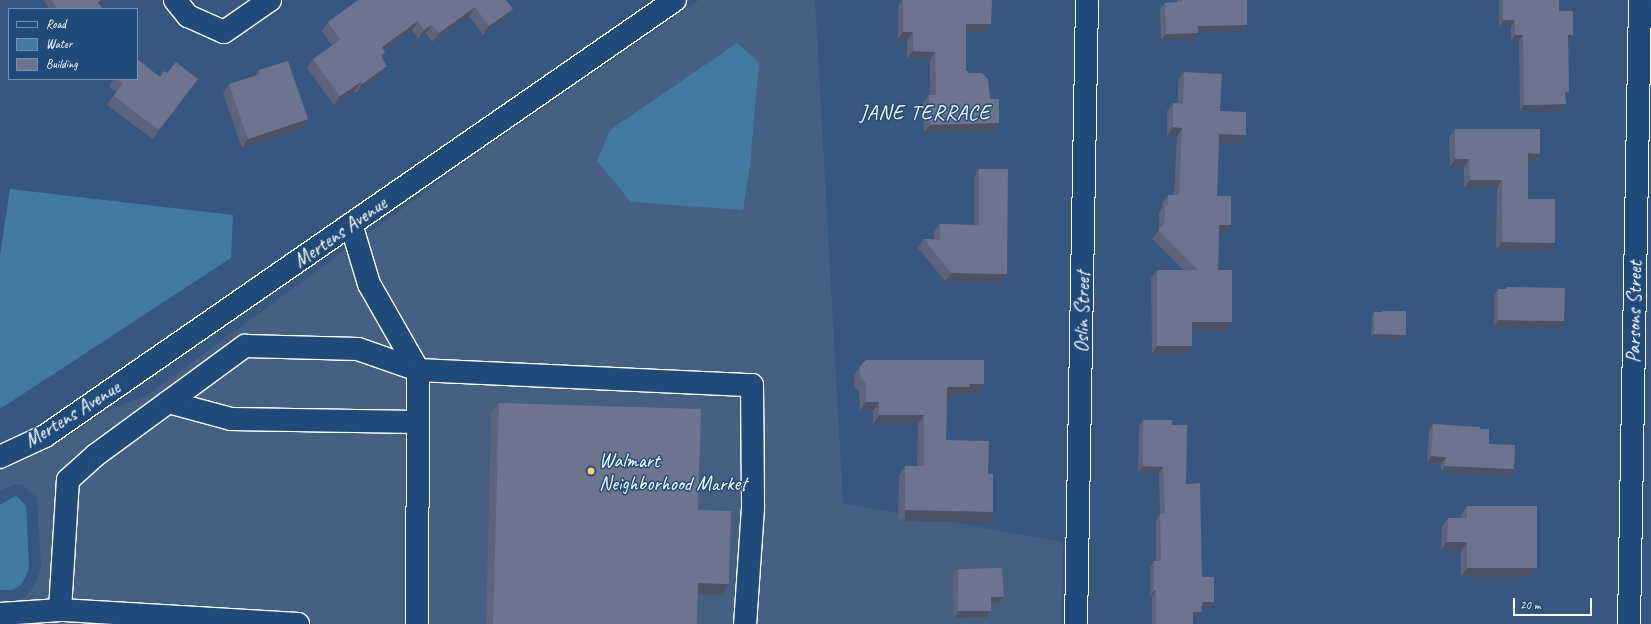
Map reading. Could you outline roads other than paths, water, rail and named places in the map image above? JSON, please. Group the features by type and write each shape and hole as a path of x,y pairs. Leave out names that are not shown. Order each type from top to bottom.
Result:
{"street":[{"path":"175,0 188,16 224,32 270,0"},
{"name":"Mertens Avenue","path":"0,457 45,436 675,0"},
{"name":"Oslin Street","path":"1076,624 1087,0"},
{"name":"Parsons Street","path":"1629,624 1640,0"},
{"path":"351,224 369,284 418,370 417,624"},
{"path":"60,610 68,480 96,455 245,346 358,349 418,370 752,384 753,508 745,624"},
{"path":"168,402 231,419 418,422"},
{"path":"0,614 60,610 298,624"}],"water":[{"path":"737,43 759,62 750,165 743,210 631,202 597,161 610,130"},
{"path":"10,189 233,215 231,258 0,409 0,255"},
{"path":"15,496 18,497 26,506 29,567 20,586 12,590 0,590 0,505"}],"place":[{"name":"Walmart Neighborhood Market","path":"591,471"}],"district":[{"name":"JANE TERRACE","path":"925,112"}]}
